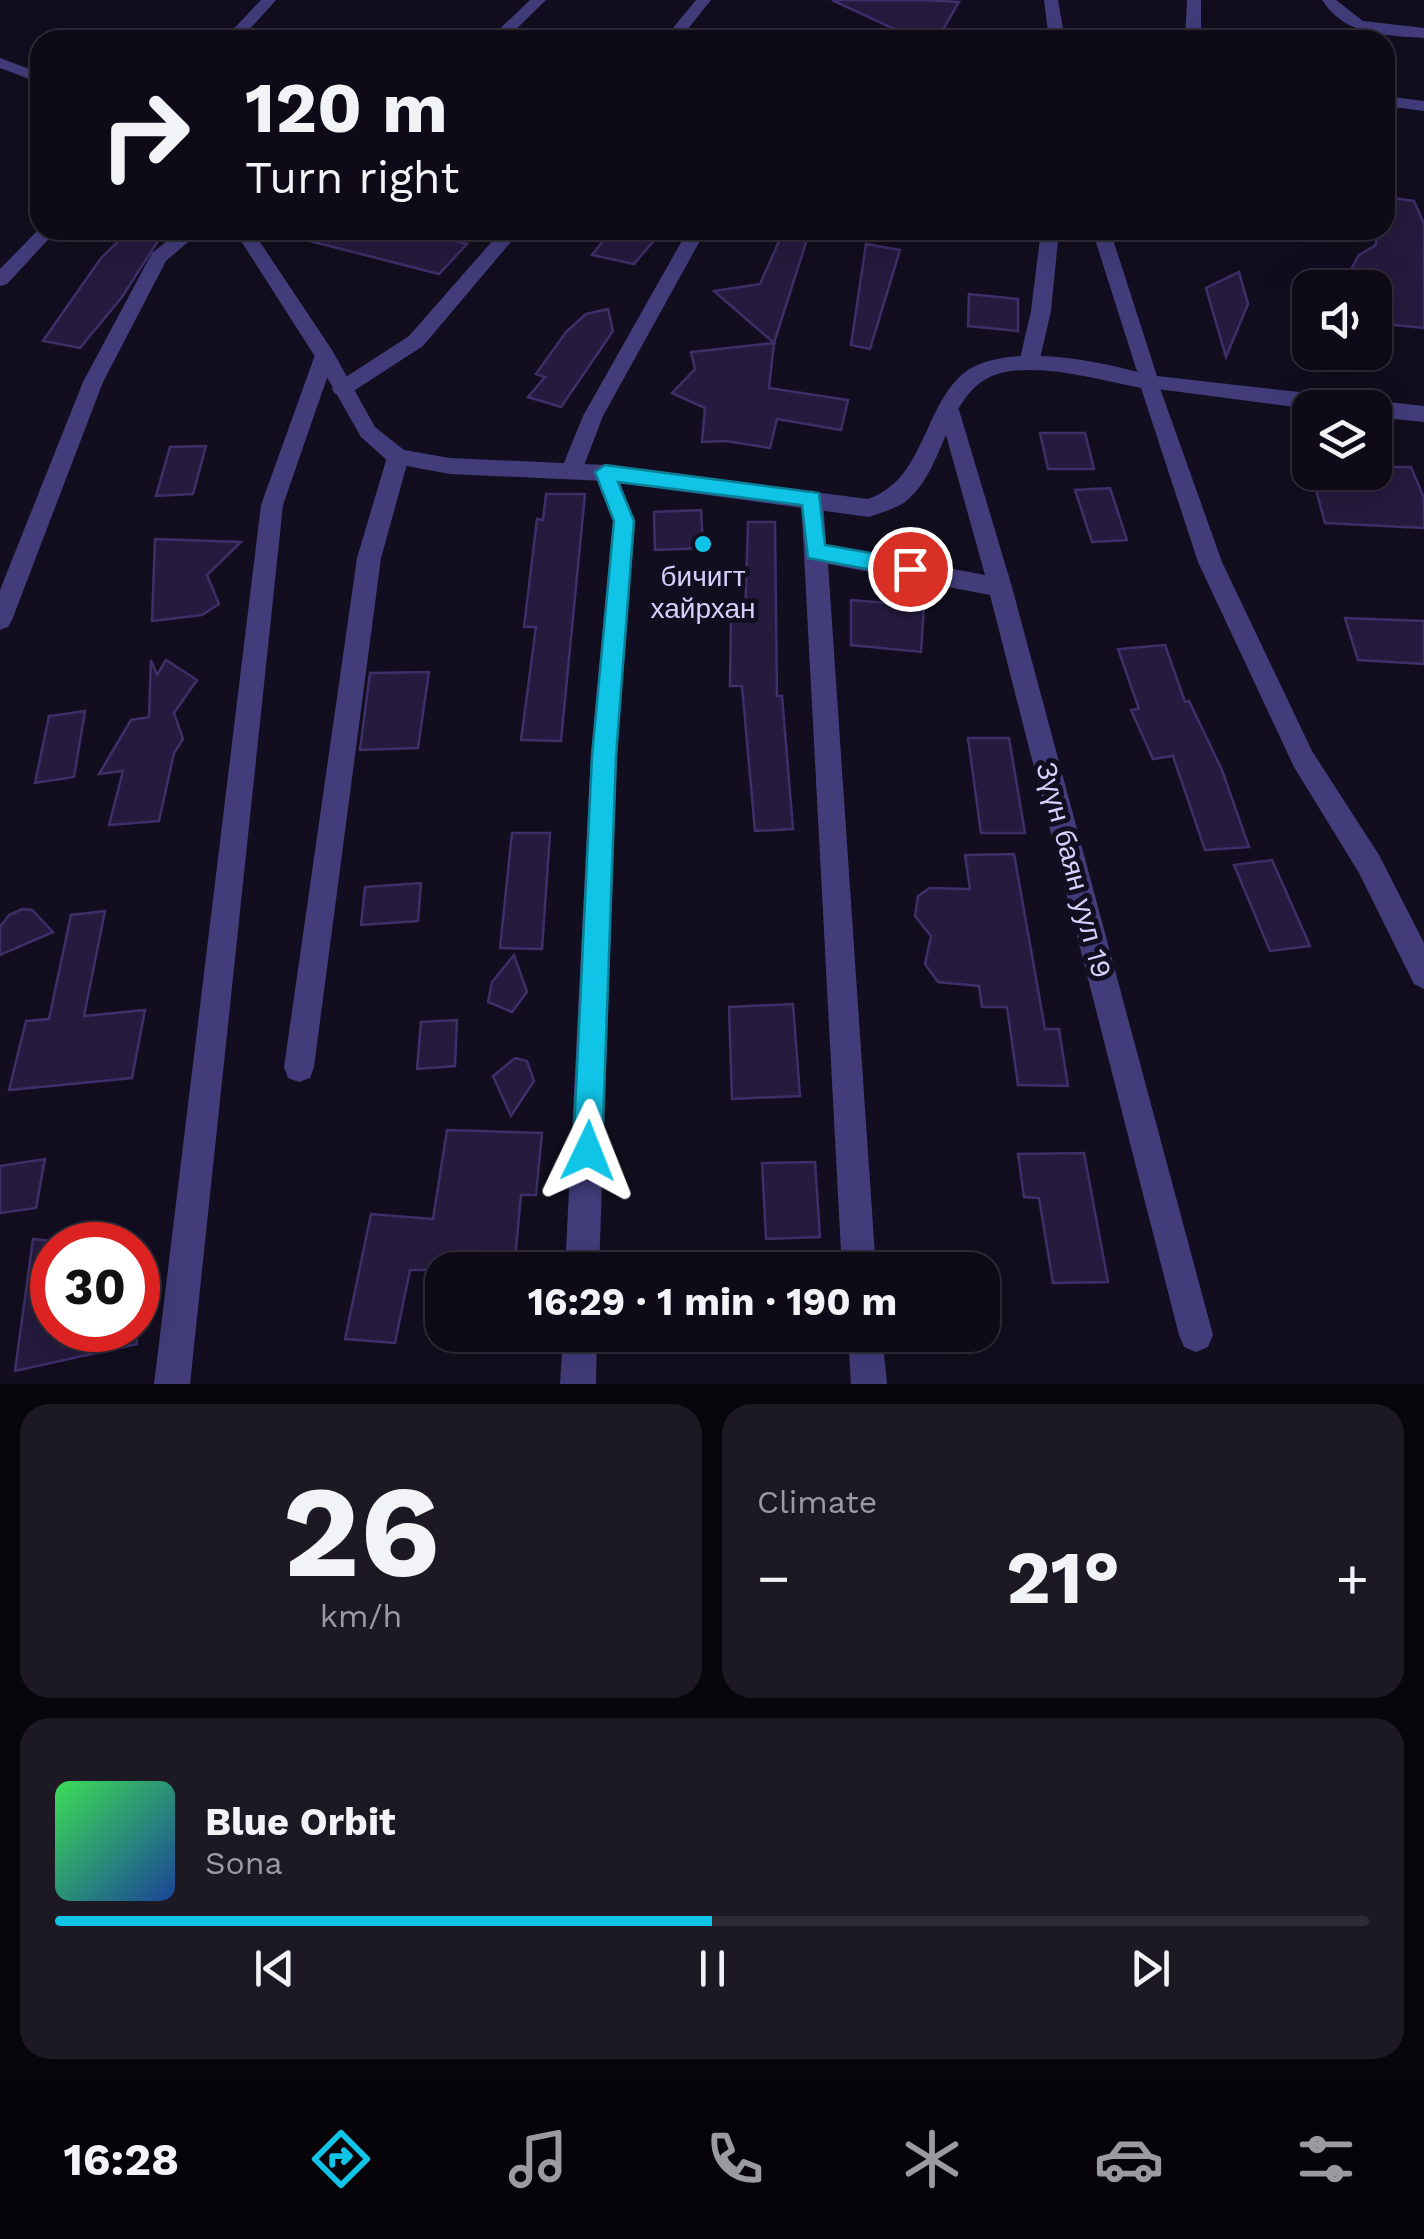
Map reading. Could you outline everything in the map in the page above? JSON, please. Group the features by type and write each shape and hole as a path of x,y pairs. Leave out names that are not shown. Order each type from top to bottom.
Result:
{"street":[{"path":"240,30 269,0"},
{"path":"507,30 540,0"},
{"path":"679,30 704,0"},
{"path":"1050,0 1056,30"},
{"path":"1192,30 1194,0"},
{"path":"1329,0 1334,11 1348,23 1424,33"},
{"path":"0,62 30,74"},
{"path":"1395,102 1424,106"},
{"path":"0,280 38,240"},
{"path":"0,620 94,382 160,257 181,240"},
{"path":"255,240 368,432 398,457 450,466 605,472 869,508 898,495 960,389 990,368 1029,364 1292,399"},
{"path":"342,389 416,341 503,240"},
{"path":"572,470 593,416 691,240"},
{"path":"1029,364 1049,240"},
{"path":"1104,240 1210,562 1302,759 1370,864 1424,974"},
{"path":"172,1384 272,505 325,355"},
{"name":"Зүүн баян уул 19","path":"949,410 1000,588 1196,1335"},
{"path":"1392,411 1424,414"},
{"path":"300,1067 369,558 398,457"},
{"path":"583,1252 604,756 624,521 605,472"},
{"path":"812,498 858,1252"},
{"path":"815,552 1000,588"},
{"path":"578,1384 579,1352"},
{"path":"865,1352 868,1384"}],"building":[{"path":"832,0 959,2 943,30 896,30"},
{"path":"1395,198 1414,201 1424,224 1424,328 1392,325 1392,270 1351,270 1359,255 1376,245 1376,240 1395,240"},
{"path":"120,240 159,240 122,297 80,348 43,341 101,258"},
{"path":"451,240 467,244 439,274 310,241"},
{"path":"604,240 654,240 634,264 592,255"},
{"path":"780,240 807,240 774,343 714,291 760,284"},
{"path":"866,244 900,250 870,349 851,345"},
{"path":"1239,272 1248,304 1226,357 1206,288"},
{"path":"969,294 1018,299 1018,331 968,326"},
{"path":"608,309 613,331 561,407 528,397 545,377 536,374 566,332 586,314"},
{"path":"774,343 769,388 848,400 841,430 777,419 770,448 726,441 702,442 705,408 672,393 695,369 691,352"},
{"path":"1040,433 1085,433 1094,469 1048,469"},
{"path":"206,446 193,494 156,496 170,447"},
{"path":"1392,467 1411,467 1424,498 1424,528 1325,523 1316,490 1392,490"},
{"path":"1110,488 1127,540 1092,542 1075,490"},
{"path":"546,494 585,494 561,741 521,740 536,627 524,627 537,519 543,520"},
{"path":"701,510 703,548 655,550 654,512"},
{"path":"748,522 775,522 777,696 782,696 793,829 755,831 742,686 730,686 731,618 745,619"},
{"path":"155,539 241,542 207,575 219,604 202,615 152,621"},
{"path":"851,600 924,606 921,652 851,645"},
{"path":"1345,618 1424,621 1424,664 1358,660"},
{"path":"1165,645 1185,702 1189,701 1222,770 1249,847 1205,850 1173,756 1153,759 1131,710 1139,709 1118,649"},
{"path":"151,660 157,675 166,660 197,680 174,713 183,739 174,753 159,821 109,825 123,771 99,774 131,720 149,717"},
{"path":"429,672 418,748 360,750 370,673"},
{"path":"85,711 74,777 35,783 49,716"},
{"path":"968,738 1009,738 1025,833 981,833"},
{"path":"512,833 550,833 542,949 500,948"},
{"path":"1014,854 1045,1029 1059,1029 1068,1086 1018,1085 1007,1007 982,1007 979,986 938,982 925,964 931,936 915,916 918,896 930,888 970,889 965,855"},
{"path":"1272,860 1310,946 1270,951 1234,865"},
{"path":"421,883 418,921 361,925 365,887"},
{"path":"22,909 32,910 53,932 0,955 0,927 9,915"},
{"path":"105,911 84,1016 145,1010 132,1078 9,1090 26,1021 49,1019 71,915"},
{"path":"514,955 527,992 512,1012 488,1002 492,982"},
{"path":"793,1004 800,1096 732,1099 729,1007"},
{"path":"457,1020 455,1066 417,1069 421,1022"},
{"path":"515,1058 527,1061 534,1081 511,1116 493,1076"},
{"path":"447,1130 542,1133 536,1195 521,1195 516,1252 425,1252 425,1270 410,1270 395,1343 345,1339 371,1214 433,1219"},
{"path":"1084,1153 1108,1282 1053,1283 1039,1198 1024,1197 1018,1154"},
{"path":"45,1159 36,1208 0,1213 0,1166"},
{"path":"815,1162 820,1237 766,1239 762,1163"},
{"path":"30,1261 30,1352 101,1352 15,1371"}],"place":[{"name":"бичигт хайрхан","path":"703,544"}],"route":[{"path":"588,1151 604,756 624,521 605,472 812,498 815,552 910,569"}]}
